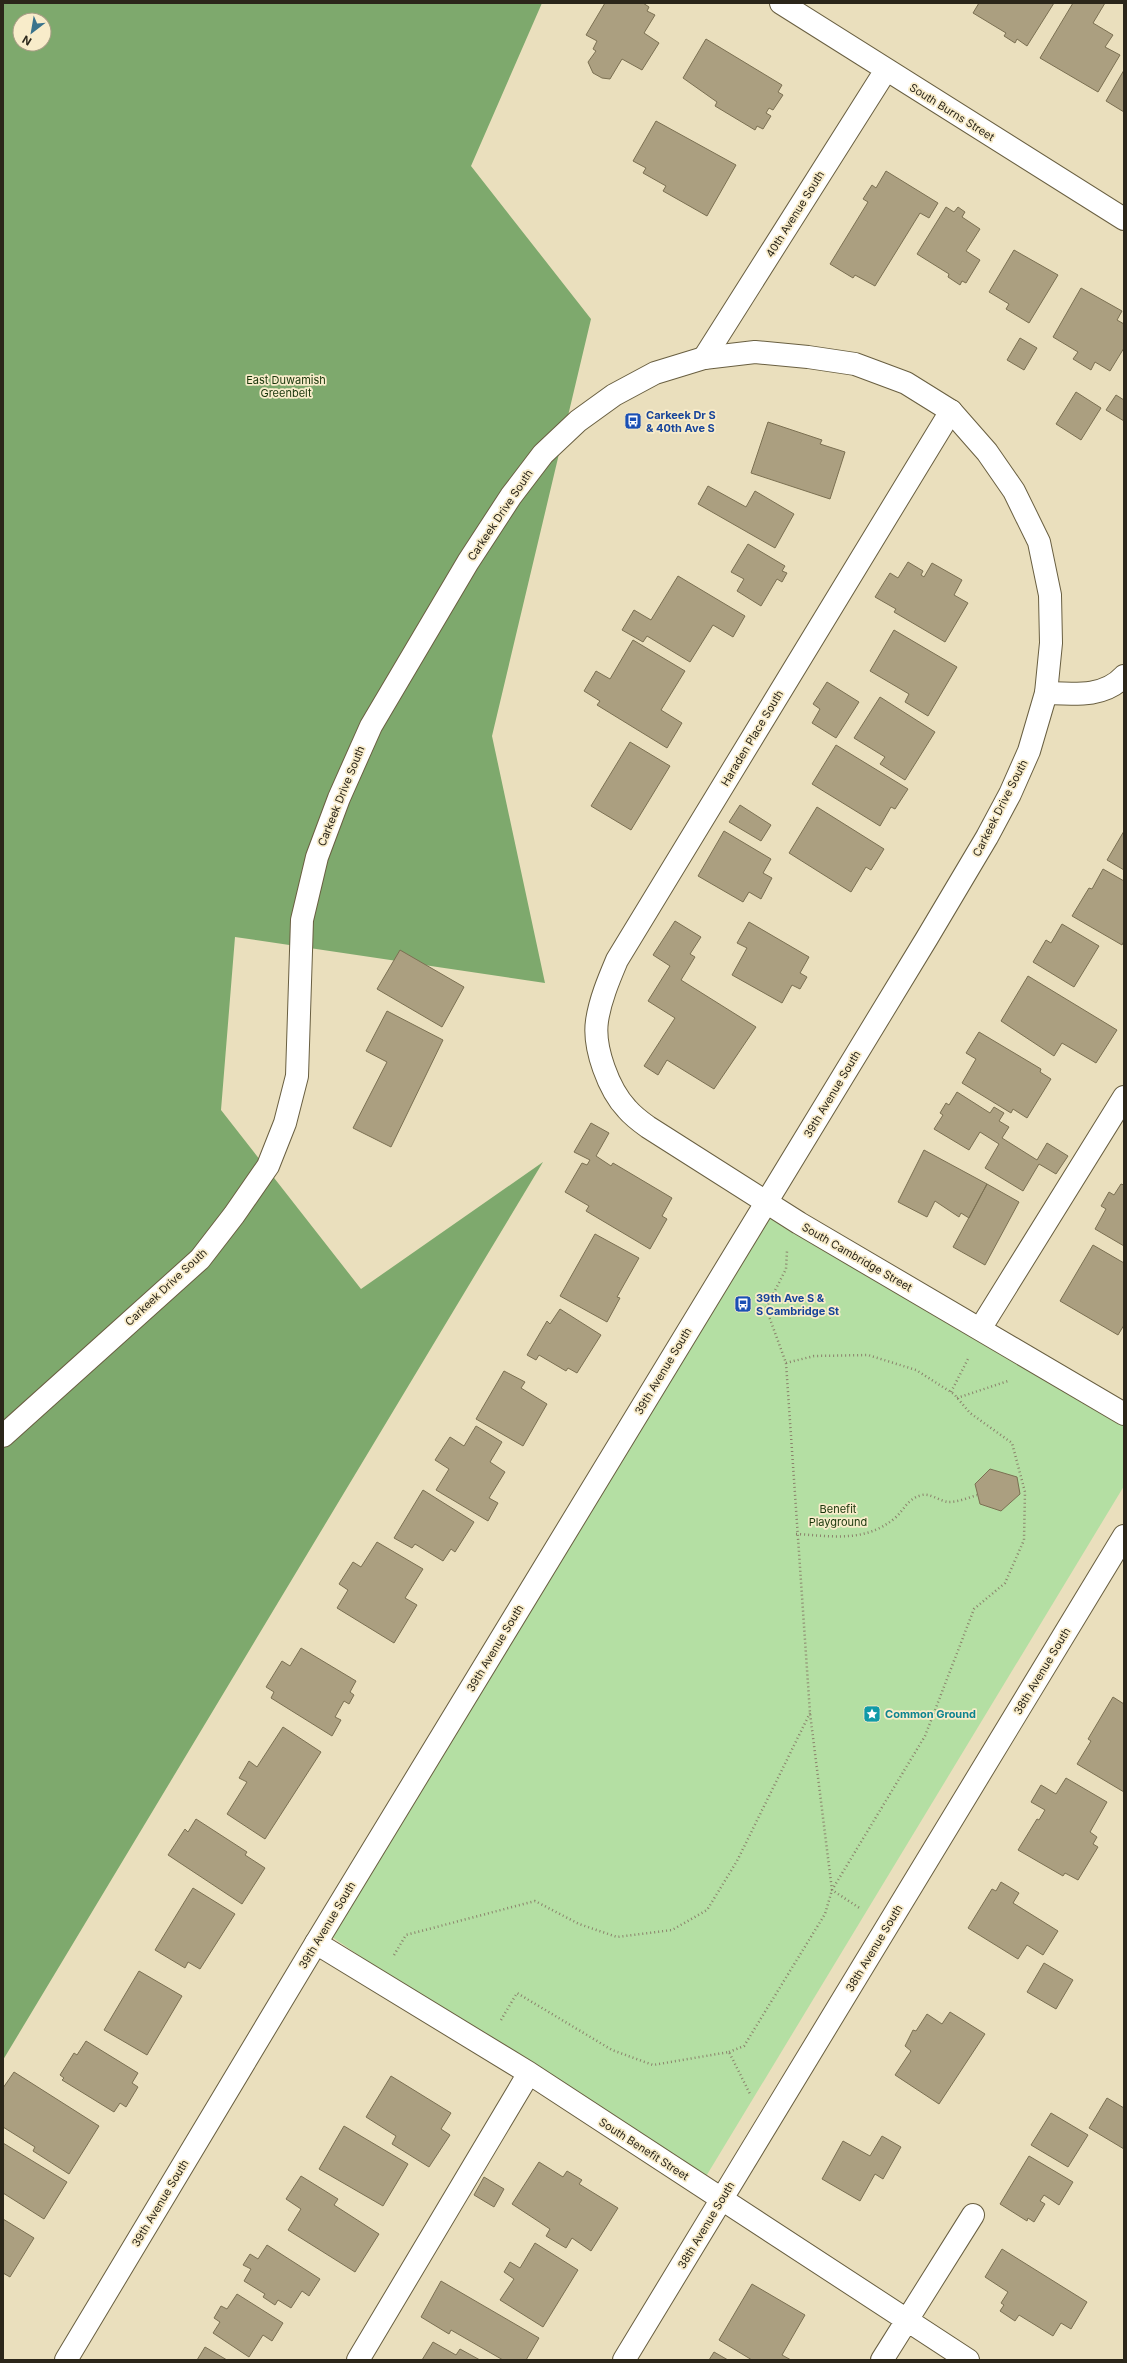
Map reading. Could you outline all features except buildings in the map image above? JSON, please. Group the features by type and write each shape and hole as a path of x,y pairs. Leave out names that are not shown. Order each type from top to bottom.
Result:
{"street":[{"name":"South Burns Street","path":"781,3 1124,219"},
{"name":"40th Avenue South","path":"704,358 886,70"},
{"name":"Carkeek Drive South","path":"3,1436 200,1259 234,1215 268,1166 285,1123 297,1076 302,920 317,857 339,798 371,726 468,562 506,503 543,454 578,421 614,395 655,373 704,358 755,352 808,357 854,364 906,383 951,411 987,452 1014,491 1039,542 1050,595 1050,643 1046,693 1029,751 1010,794 987,837 927,938"},
{"name":"Haraden Place South","path":"607,1078 599,1053 596,1022 604,993 617,960 951,411"},
{"path":"1046,693 1092,694 1118,682 1124,676"},
{"name":"39th Avenue South","path":"66,2360 316,1943 927,938"},
{"name":"South Cambridge Street","path":"607,1078 626,1109 648,1127 799,1223 1124,1414"},
{"path":"980,1329 1124,1097"},
{"name":"38th Avenue South","path":"624,2360 1124,1536"},
{"name":"South Benefit Street","path":"316,1943 529,2073 906,2321 968,2360"},
{"path":"358,2360 529,2073"},
{"path":"882,2360 973,2215"}],"path":[{"path":"799,1223 787,1250 786,1269 766,1308 786,1363 796,1534 810,1713 832,1890 887,1927"},
{"path":"951,1392 971,1353"},
{"path":"499,2024 517,1993 612,2050 653,2065 729,2052 744,2046 825,1914 832,1890 925,1736 974,1609 1005,1583 1024,1540 1025,1492 1012,1443 970,1413 951,1392 916,1370 868,1355 814,1356 786,1363"},
{"path":"958,1398 1015,1379"},
{"path":"796,1534 846,1537 874,1532 896,1517 911,1499 924,1494 947,1502 977,1495"},
{"path":"377,1981 406,1935 535,1901 579,1924 617,1937 672,1930 707,1910 737,1861 810,1713"},
{"path":"729,2052 766,2127"}],"green space":[{"name":"East Duwamish Greenbelt","path":"3,3 542,3 471,166 591,319 492,736 545,983 235,937 221,1110 361,1289 543,1162 3,2060"},
{"name":"Benefit Playground","path":"761,1198 1124,1412 1124,1486 702,2183 529,2073 322,1930"}],"place":[{"name":"Carkeek Dr S & 40th Ave S","path":"633,421"},
{"name":"39th Ave S & S Cambridge St","path":"743,1304"},
{"name":"Common Ground","path":"872,1714"}]}
